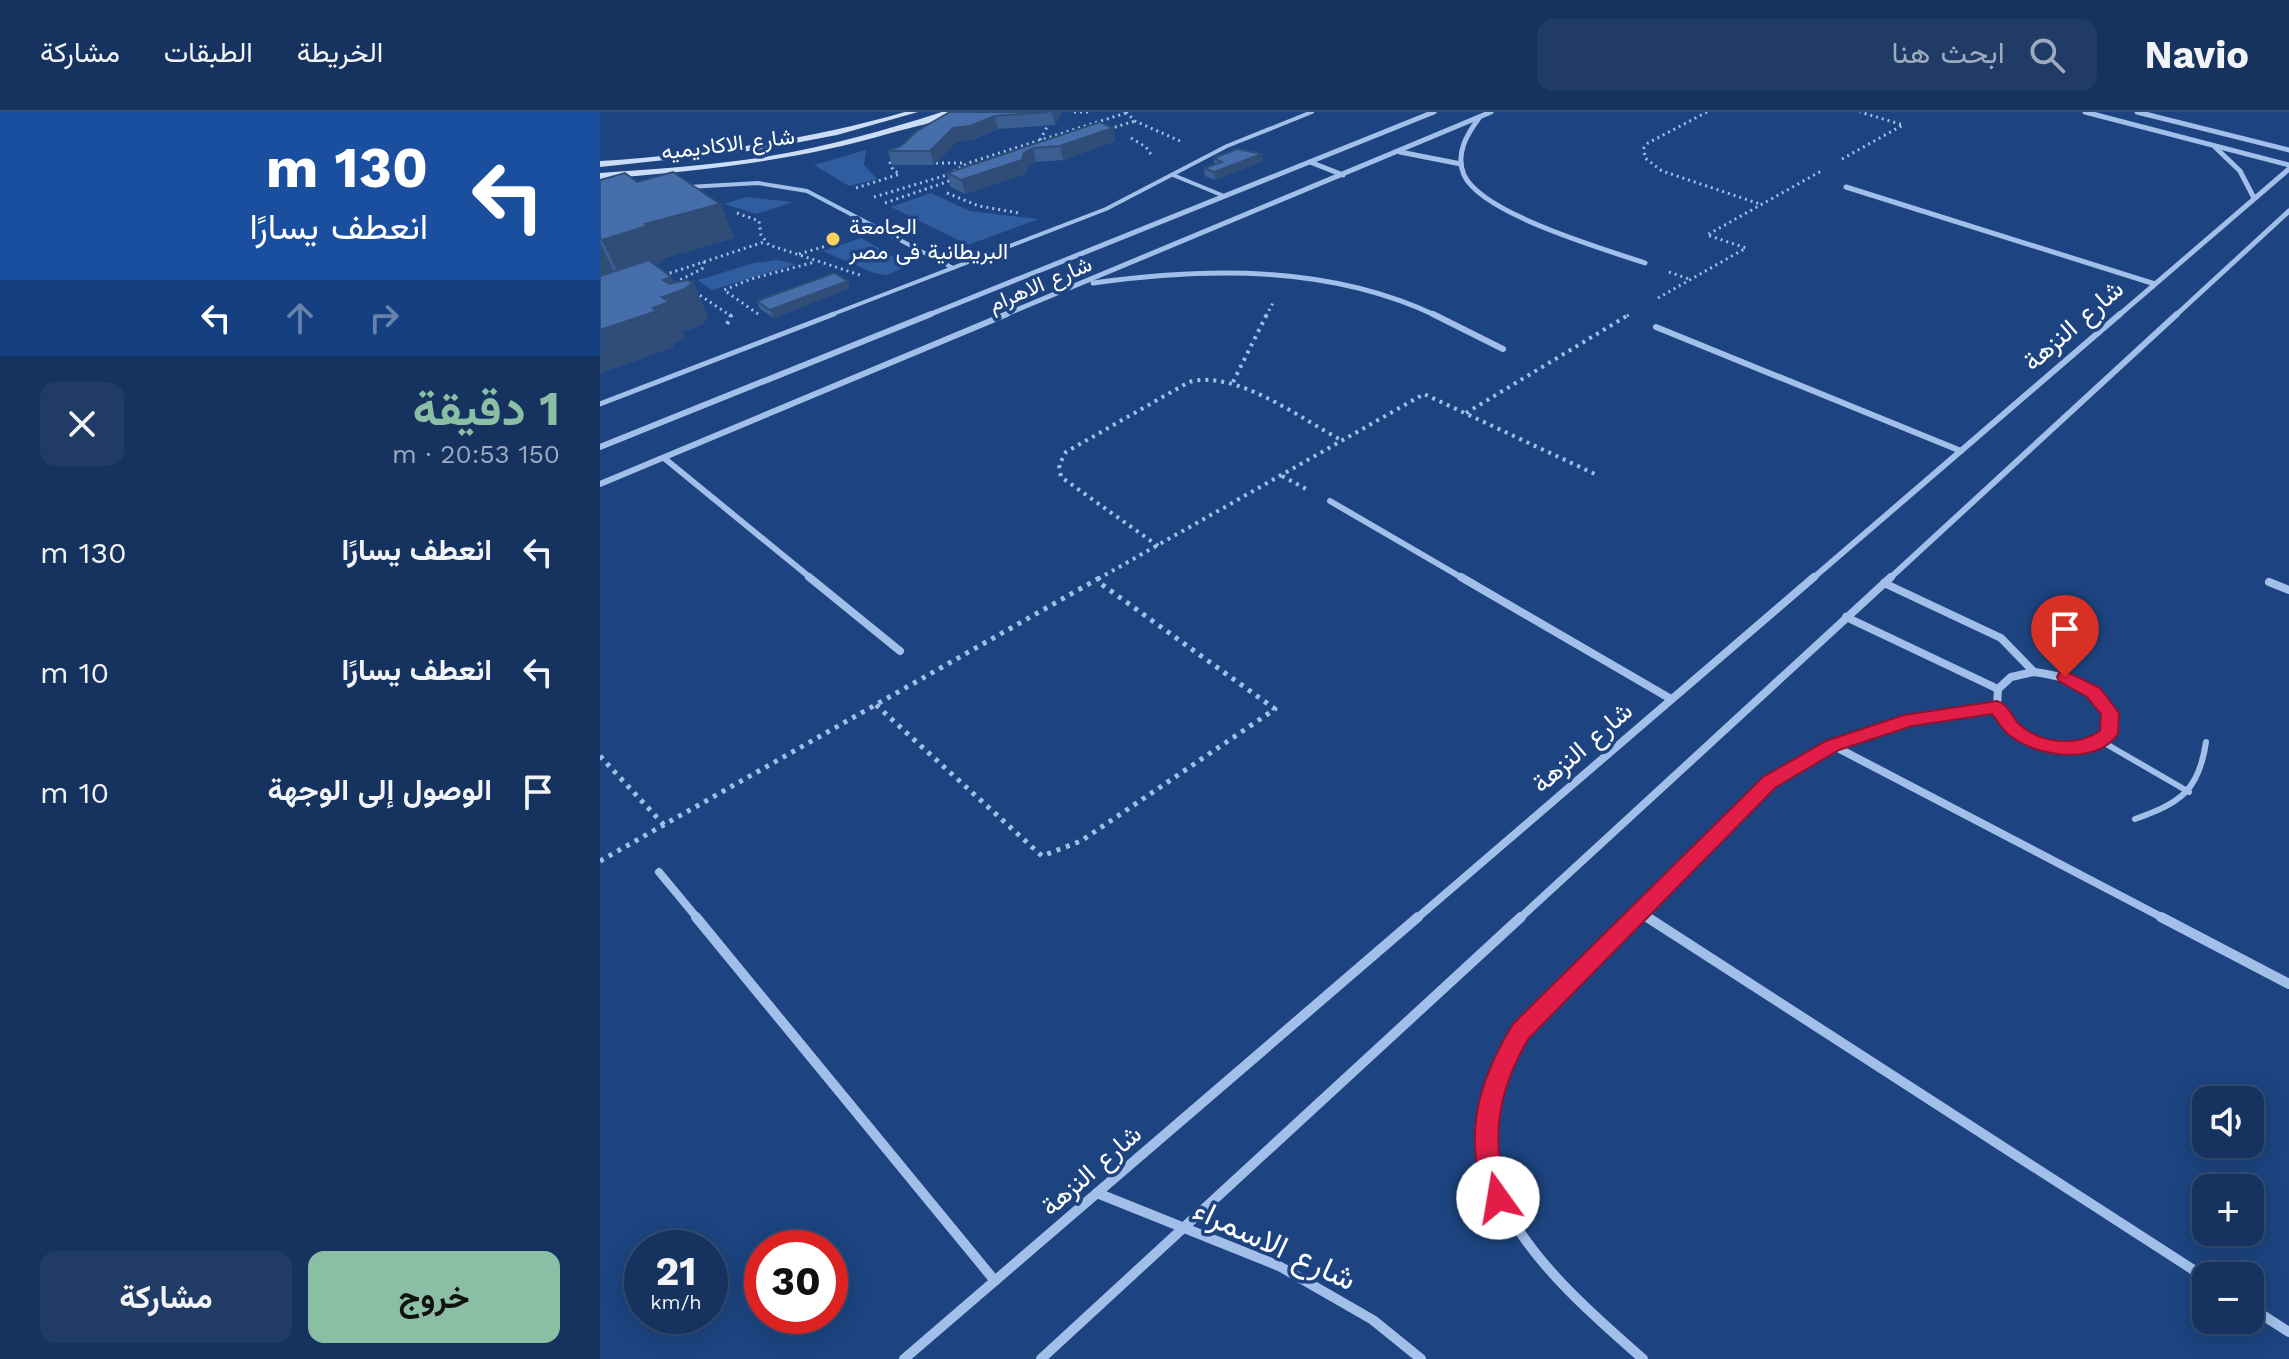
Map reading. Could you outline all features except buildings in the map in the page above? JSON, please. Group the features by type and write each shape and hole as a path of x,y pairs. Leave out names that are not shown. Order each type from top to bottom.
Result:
{"street":[{"name":"شارع الاكاديميه","path":"600,164 754,150 845,132 914,112"},
{"name":"شارع الاكاديميه","path":"600,176 716,167 796,154 860,140 951,112"},
{"name":"شارع الاهرام","path":"600,447 1434,112"},
{"name":"شارع الاهرام","path":"600,484 1491,112"},
{"path":"2085,112 2289,167"},
{"path":"2137,112 2289,150"},
{"path":"1479,117 1461,147 1461,164 1466,179 1481,195 1500,207 1645,263"},
{"path":"2211,144 2240,171 2254,198"},
{"path":"1399,151 1461,164"},
{"path":"1309,162 1343,175"},
{"name":"شارع النزهة","path":"904,1359 2289,167"},
{"path":"1846,187 2155,284"},
{"path":"1041,1359 2289,211"},
{"path":"1077,286 1188,272 1287,275 1347,285 1394,298 1503,349"},
{"path":"1656,327 1961,451"},
{"path":"664,458 900,651"},
{"path":"1330,501 1671,699"},
{"path":"2269,582 2289,590"},
{"path":"1884,583 2001,638 2034,672"},
{"path":"1846,617 1998,689"},
{"path":"2034,672 2065,677 2094,692 2103,702 2111,724 2109,734 2101,741 2075,749 2042,744 2013,728 1997,707 1998,689 2011,677 2034,672"},
{"path":"1643,1359 1557,1284 1522,1243 1498,1198 1487,1152 1489,1108 1500,1067 1521,1031 1769,782 1832,745 1910,720 1997,707"},
{"path":"1832,745 2289,984"},
{"path":"659,872 995,1281"},
{"path":"1640,913 2192,1269"},
{"name":"شارع الاسمراء","path":"1097,1193 1279,1266 1373,1320 1421,1359"},
{"path":"2264,1316 2289,1332"}],"lane":[{"path":"600,404 1106,209 1210,154 1312,112"},
{"path":"1173,175 1224,196"},
{"path":"676,188 749,183 786,186 817,195 953,268"},
{"path":"2101,741 2189,792"},
{"path":"2135,819 2166,808 2189,792 2203,769 2206,742"}],"path":[{"path":"1074,112 1089,112"},
{"path":"1107,112 1116,116"},
{"path":"841,208 947,175 968,163 1126,112 1135,121 1210,154"},
{"path":"1707,112 1648,143 1644,148 1645,158 1662,171 1761,205"},
{"path":"1838,161 1903,125 1860,112"},
{"path":"1106,130 1135,121"},
{"path":"1039,141 1048,125"},
{"path":"1007,151 1021,158"},
{"path":"936,163 968,163"},
{"path":"1652,302 1746,248 1707,235 1825,169"},
{"path":"851,190 900,174"},
{"path":"854,214 967,175"},
{"path":"703,186 705,198 717,207 759,221 765,242"},
{"path":"798,254 851,237"},
{"path":"658,277 765,242 902,288"},
{"path":"725,292 726,288 751,279 817,261"},
{"path":"704,262 702,269 682,278 680,283 731,316 731,321 723,326"},
{"path":"837,277 851,272"},
{"path":"1233,382 1287,275"},
{"path":"750,309 764,304"},
{"path":"1465,413 1639,309"},
{"path":"1158,546 1061,477 1059,465 1066,452 1189,382 1220,378 1343,441"},
{"path":"600,861 1424,394 1595,474"},
{"path":"876,705 1042,856 1081,841 1275,709 1096,581"},
{"path":"600,756 664,825"}],"shaded area":[{"path":"866,150 864,165 877,179 849,186 814,165"},
{"path":"931,193 970,211 1038,219 968,245 891,207"},
{"path":"746,197 793,202 757,214 724,204"},
{"path":"861,238 909,265 887,275 874,273 823,251"},
{"path":"777,260 796,264 712,290 698,280 754,263"}],"place":[{"name":"الجامعة البريطانية فى مصر","path":"833,239"}],"route":[{"path":"1498,1198 1487,1152 1489,1108 1500,1067 1521,1031 1769,782 1832,745 1871,731 1910,720 1997,707 2013,728 2042,744 2059,748 2090,747 2109,734 2110,713 2094,692 2065,677"}]}
